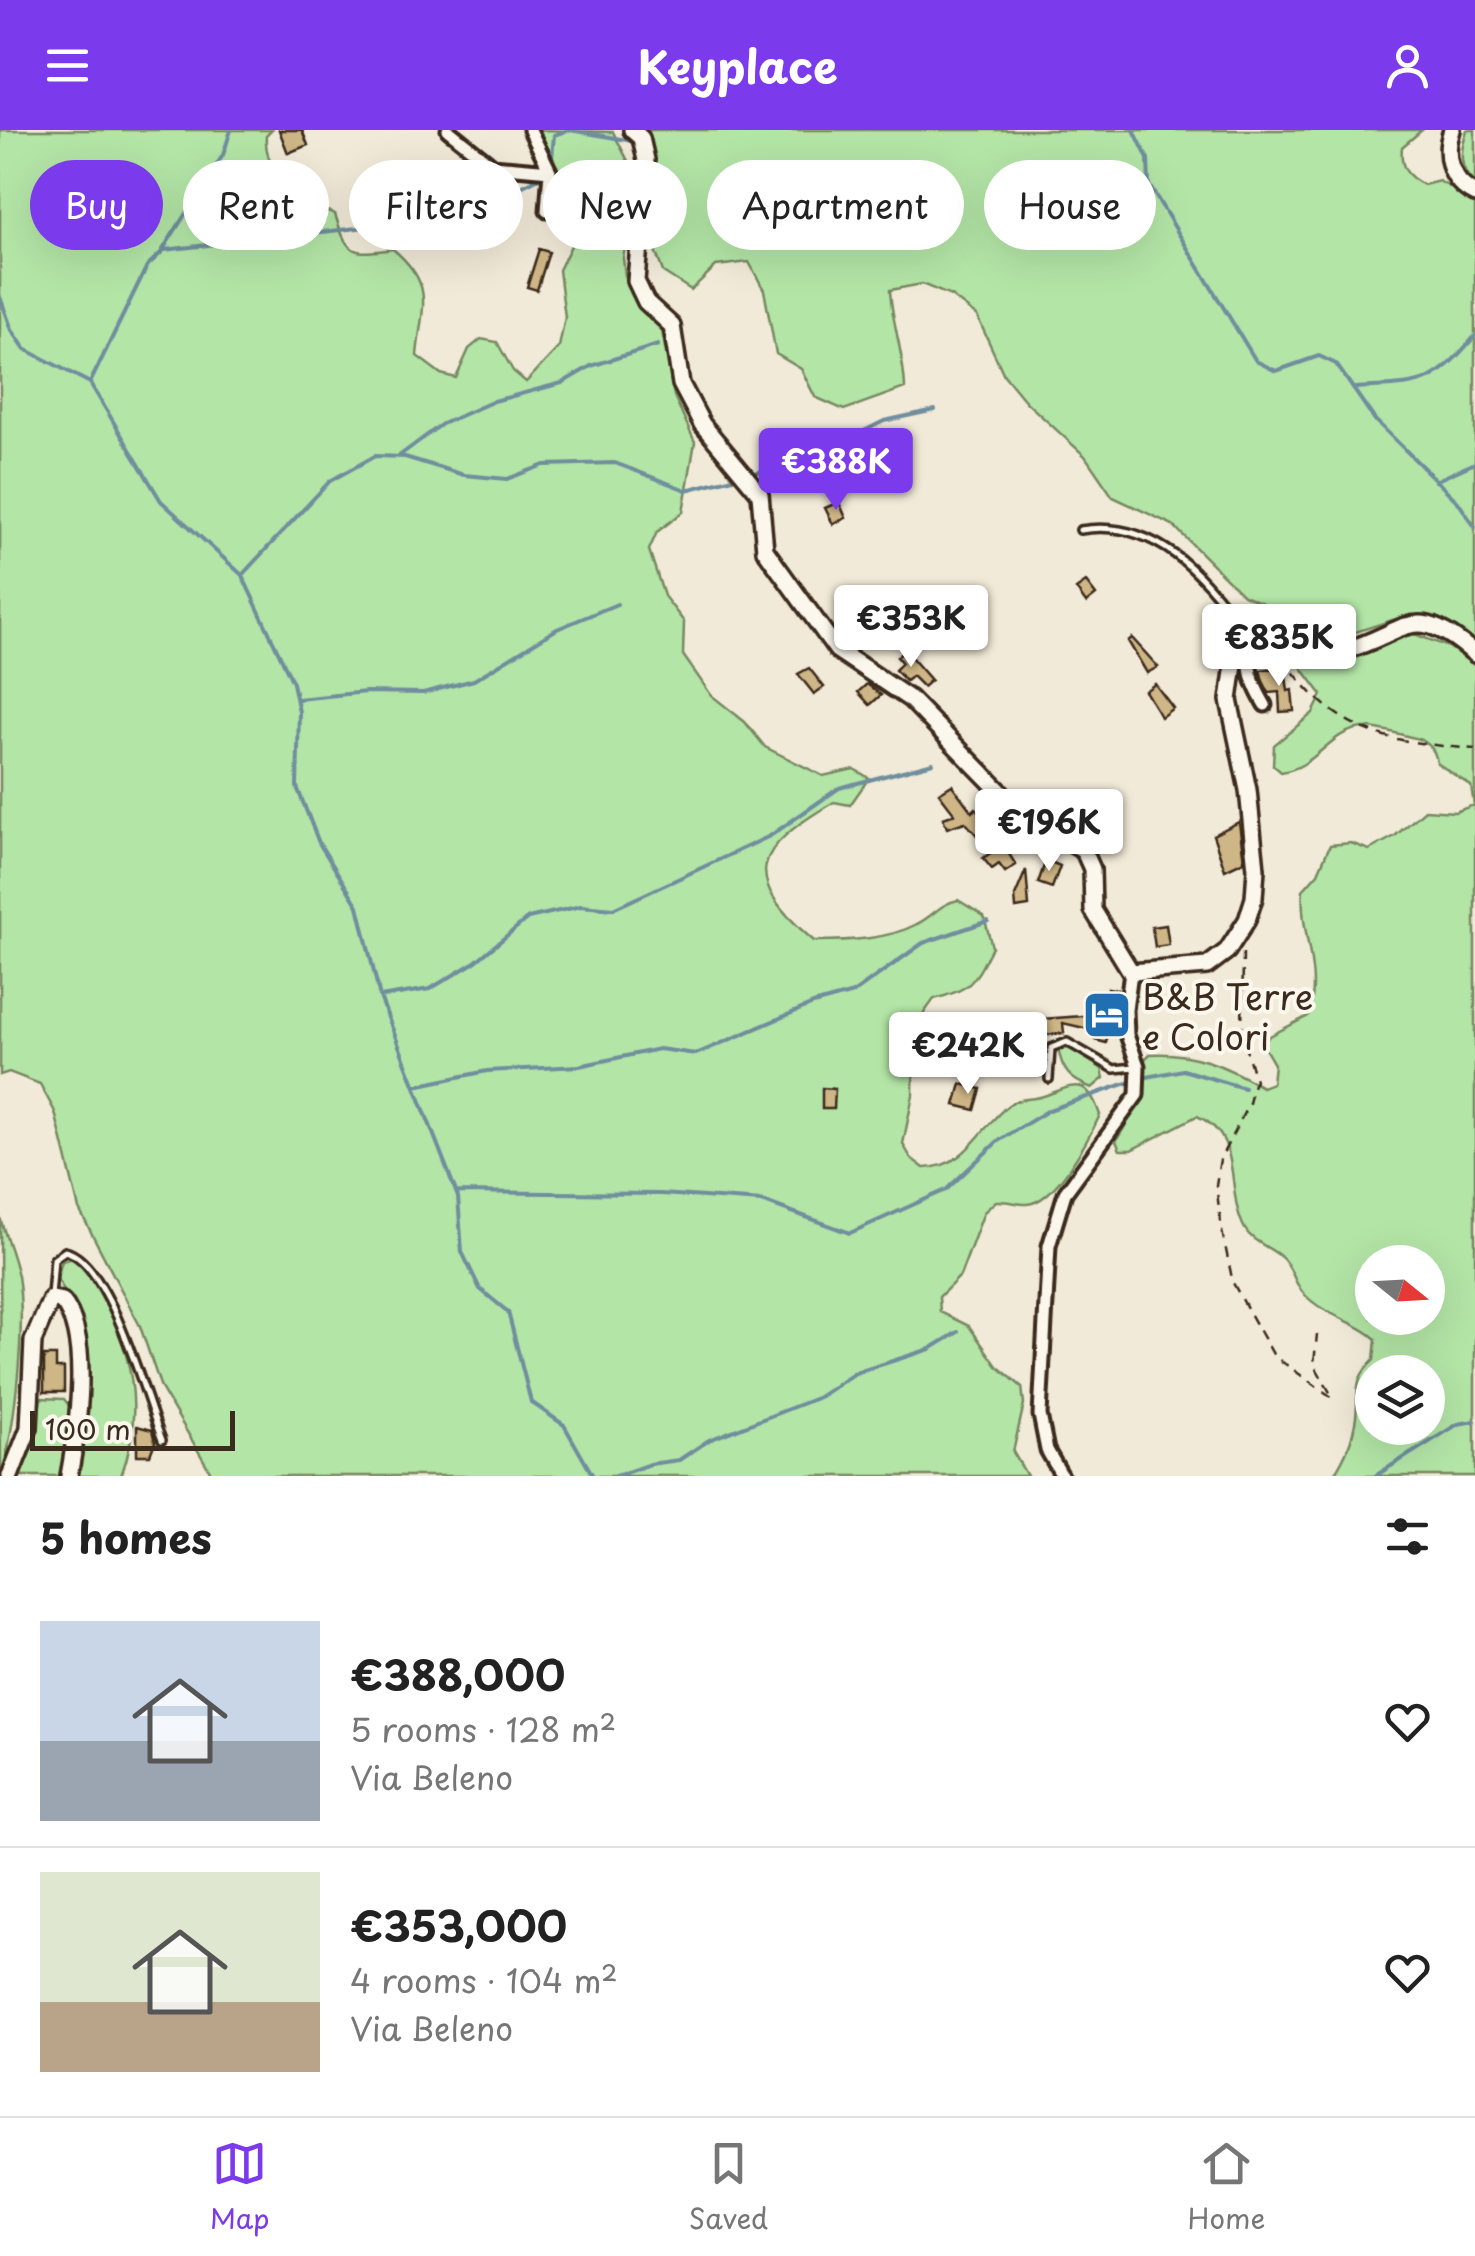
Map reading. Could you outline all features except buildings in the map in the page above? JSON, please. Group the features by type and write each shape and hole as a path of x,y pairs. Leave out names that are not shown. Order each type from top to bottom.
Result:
{"street":[{"path":"448,130 493,166 543,170"},
{"path":"530,130 545,160"},
{"path":"632,130 641,138 646,160 636,281 646,302 672,326 681,384 702,424 760,494 765,550 837,650 910,699 944,729 1020,812 1084,851 1092,869 1093,910 1132,972 1127,1035 1138,1066 1137,1095 1065,1192 1049,1246 1040,1415 1047,1450 1062,1476"},
{"path":"1452,130 1447,151 1452,172 1475,194"},
{"path":"1132,972 1196,970 1216,960 1240,932 1254,898 1256,869 1248,790 1229,700 1235,657 1246,634 1272,628 1302,632 1346,650 1402,623 1418,624 1436,628 1475,654"},
{"path":"1265,704 1250,680 1248,658 1252,646 1272,628"},
{"path":"10,1476 30,1428 32,1341 51,1300 62,1301 75,1326 80,1425 69,1476"}],"lane":[{"path":"1080,530 1114,526 1157,540 1223,600 1246,634"},
{"path":"1049,1079 1051,1048 1066,1042 1114,1069 1138,1066"},
{"path":"51,1300 54,1259 65,1251 77,1254 88,1265 122,1330 162,1440"}],"path":[{"path":"1248,658 1283,658 1306,692 1334,716 1391,741 1475,748"},
{"path":"1240,932 1242,1034 1255,1080 1249,1104 1220,1158 1216,1184 1222,1231 1233,1283 1274,1356 1333,1398 1336,1396 1314,1364 1317,1334"}],"green space":[{"path":"0,130 272,130 266,136 270,160 183,160 183,250 329,250 329,212 335,214 349,250 394,250 407,262 421,286 423,298 417,356 441,374 456,378 469,349 481,339 497,342 513,371 526,382 559,347 565,317 559,270 569,250 624,250 625,276 662,331 674,396 695,442 683,512 657,532 649,550 664,596 684,622 683,655 711,695 745,722 765,747 823,776 854,769 869,778 850,805 834,802 787,834 773,849 766,865 766,881 774,898 814,941 893,933 958,900 984,916 992,947 981,968 965,987 934,999 924,1013 914,1045 913,1095 903,1144 911,1158 924,1168 939,1166 962,1154 1010,1104 1069,1087 1089,1092 1100,1115 1070,1168 1049,1193 1027,1204 996,1201 984,1212 960,1276 939,1297 940,1312 969,1326 997,1366 1022,1387 1024,1404 1013,1452 1027,1476 213,1476 161,1388 140,1326 79,1209 55,1112 40,1084 9,1072 0,1075"},
{"path":"541,130 613,132 627,160 544,160 536,147"},
{"path":"643,130 1422,130 1402,147 1406,170 1424,185 1439,181 1475,202 1475,643 1457,628 1405,616 1343,636 1243,595 1173,525 1113,497 1085,456 1026,402 1004,375 977,316 951,296 922,284 890,290 905,388 844,410 815,397 801,369 776,354 764,290 749,262 716,266 691,290 663,272 655,250 687,250 687,160 651,160"},
{"path":"1467,130 1475,130 1475,184 1462,159"},
{"path":"1409,632 1449,647 1475,666 1475,1476 1333,1476 1351,1441 1355,1422 1355,1445 1445,1445 1445,1355 1374,1355 1376,1339 1370,1335 1445,1335 1445,1245 1355,1245 1355,1325 1313,1302 1301,1291 1285,1261 1248,1234 1239,1214 1228,1151 1212,1125 1197,1116 1131,1150 1120,1150 1116,1141 1138,1103 1144,1083 1143,1061 1150,1054 1195,1058 1262,1087 1272,1083 1274,1064 1264,1047 1268,1037 1308,1016 1312,1000 1303,890 1318,873 1330,845 1351,843 1369,850 1395,836 1425,810 1455,812 1474,805 1471,786 1437,763 1429,745 1381,730 1352,730 1294,769 1281,772 1273,765 1274,745 1313,713 1322,695 1289,651 1262,651 1274,637 1338,657 1379,646"},
{"path":"1069,1047 1102,1069 1104,1078 1092,1088 1078,1082 1065,1069 1058,1048"},
{"path":"0,1217 18,1276 21,1321 15,1405 1,1476"},
{"path":"73,1258 86,1270 101,1295 127,1361 132,1384 132,1430 121,1476 76,1476 84,1426 81,1320 57,1278 62,1261"},
{"path":"41,1398 64,1399 71,1408 63,1476 20,1476 34,1443"}],"waterway":[{"path":"162,251 223,155 231,130"},
{"path":"552,160 554,135 568,130"},
{"path":"570,130 638,142"},
{"path":"1134,130 1148,159 1149,185 1256,361 1276,371 1319,356 1336,364 1375,420 1458,502 1475,527"},
{"path":"90,383 147,266 164,250 384,225 460,223 491,212 521,187 543,176"},
{"path":"0,297 12,330 25,349 90,383 161,501 242,575 293,683 299,712 297,787 319,843 358,906 380,997 458,1197 462,1252 480,1289 508,1312 531,1402 564,1425 593,1476"},
{"path":"1355,388 1411,384 1435,375 1475,336"},
{"path":"399,456 442,424 494,401 562,383 591,366 658,345"},
{"path":"751,474 806,460 884,421 935,410"},
{"path":"242,575 330,481 375,456 405,457 464,475 507,479 544,465 615,463 686,490 737,477"},
{"path":"1435,481 1475,463"},
{"path":"298,699 366,692 423,693 474,680 557,629 617,604"},
{"path":"380,997 430,989 475,962 528,918 581,906 613,909 770,836 839,788 933,763"},
{"path":"415,1086 487,1071 579,1066 659,1049 696,1054 813,1004 853,993 923,943 988,921"},
{"path":"1142,1078 1183,1070 1244,1088"},
{"path":"456,1192 661,1194 762,1201 850,1233 946,1190 998,1141 1049,1110 1133,1081"},
{"path":"616,1476 650,1464 679,1460 709,1440 819,1397 855,1373 930,1349 958,1332"},
{"path":"1375,1476 1458,1424 1475,1421"}],"place":[{"name":"B&B Terre e Colori","path":"1107,1015"}]}
